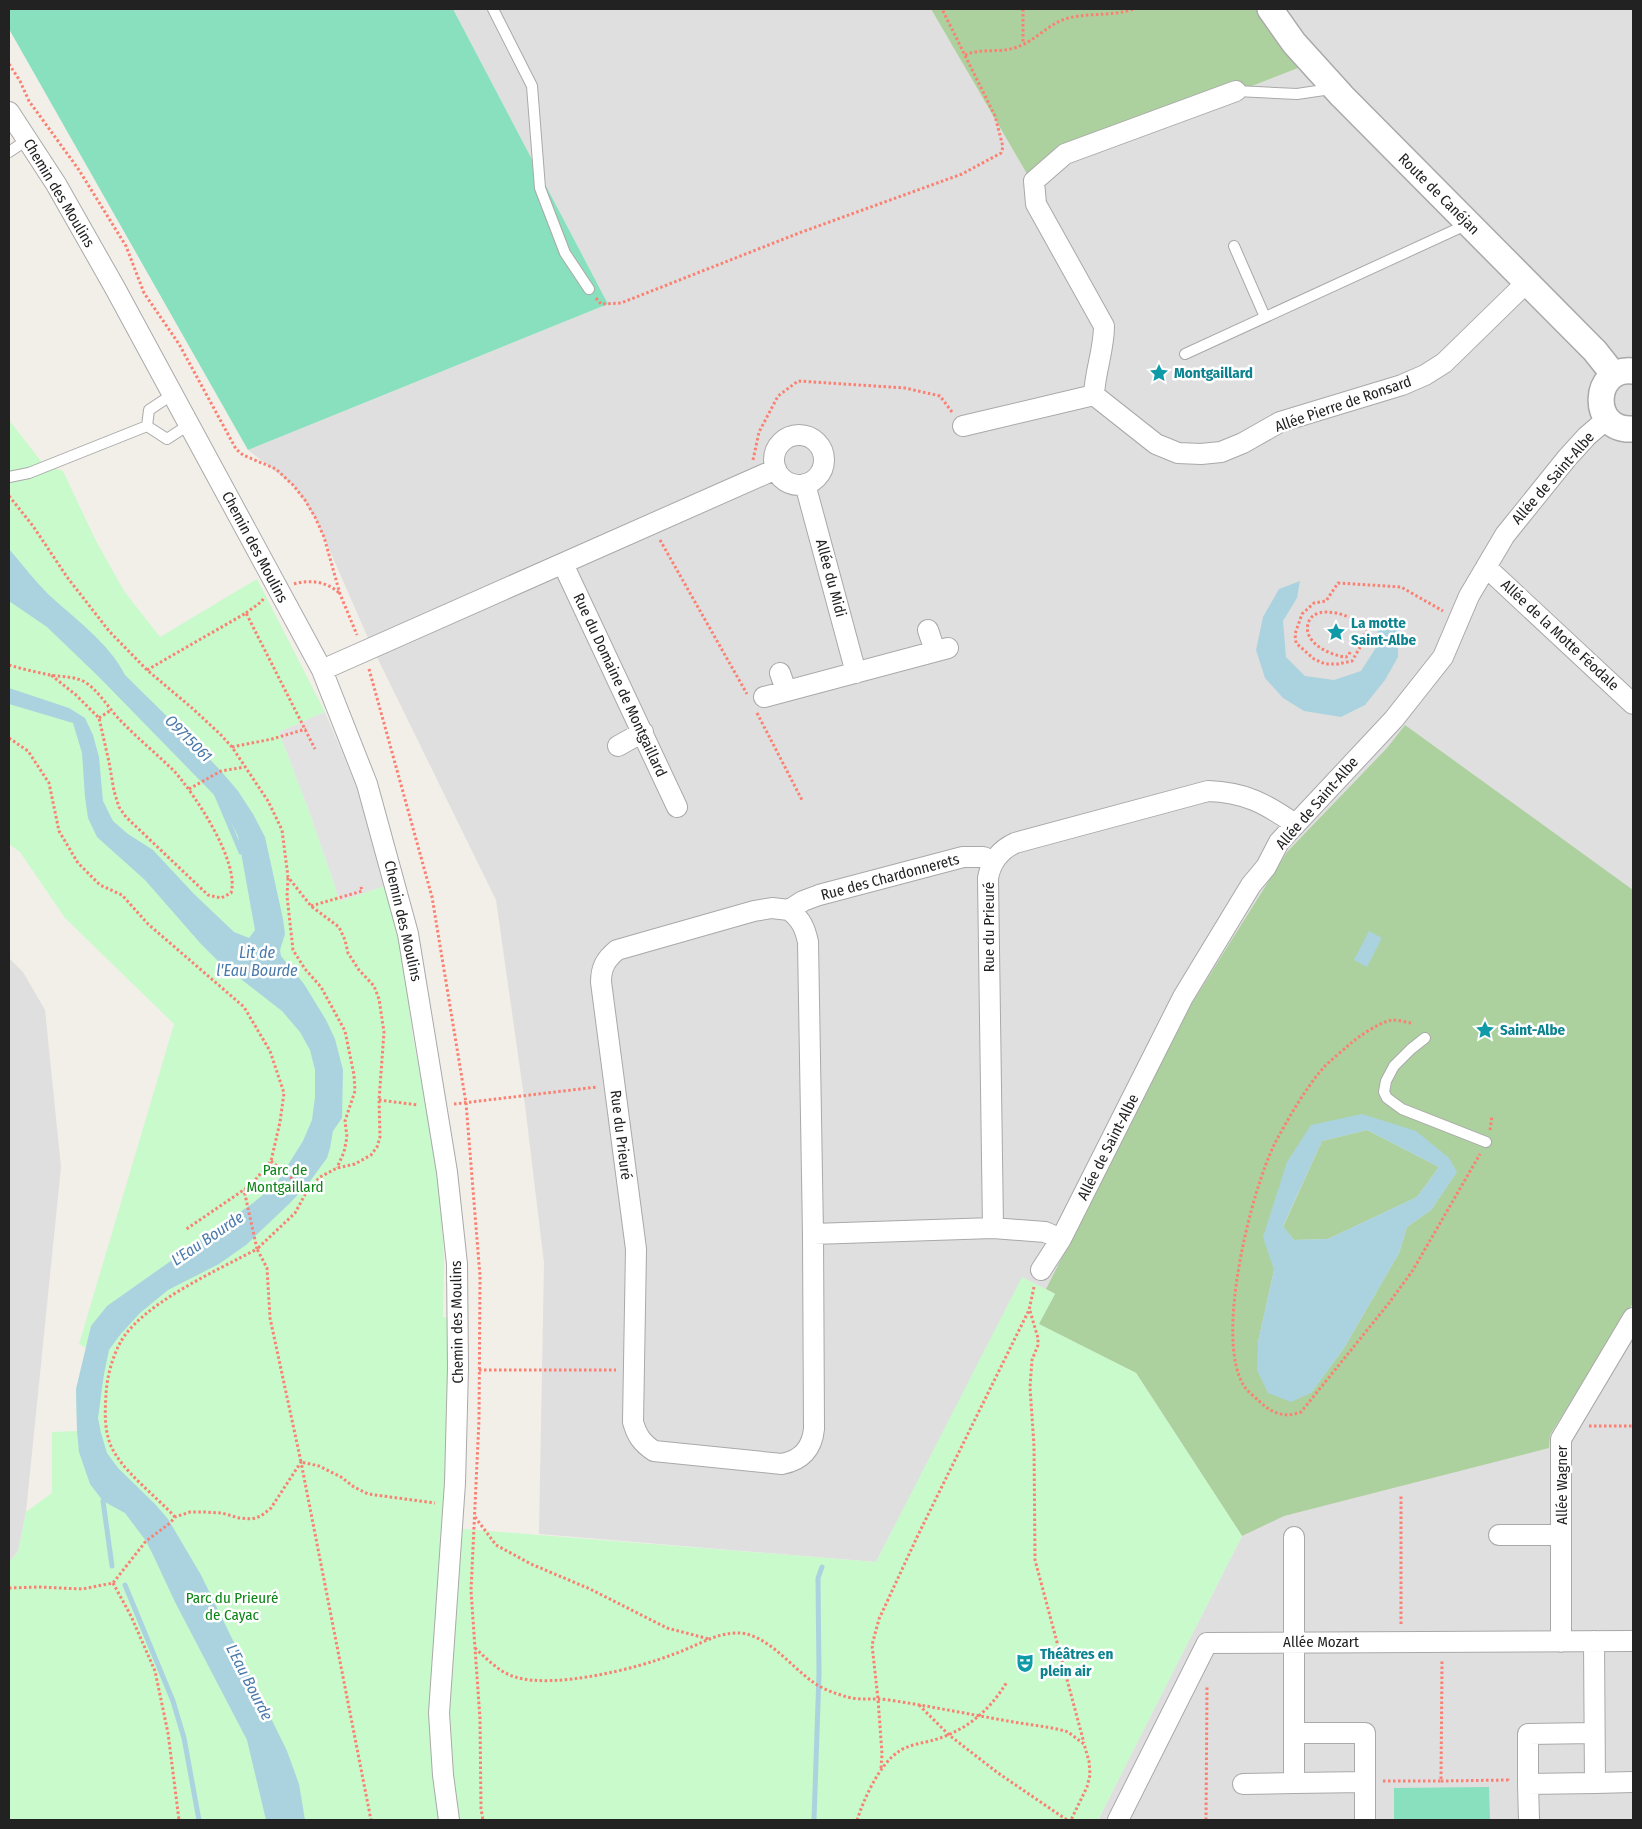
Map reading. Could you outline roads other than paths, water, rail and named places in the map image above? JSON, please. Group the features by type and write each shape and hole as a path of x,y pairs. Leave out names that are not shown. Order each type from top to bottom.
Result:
{"street":[{"name":"Route de Canéjan","path":"1270,9 1311,63 1594,352 1623,373 1606,382 1602,391 1600,401 1607,419"},
{"path":"963,426 1094,395 1094,378 1104,341 1104,326 1036,204 1034,181 1065,154 1236,91"},
{"name":"Chemin des Moulins","path":"9,112 56,184 88,240 190,424 322,670 367,784 408,934 446,1172 457,1264 458,1368 455,1473 439,1714 443,1775 449,1820"},
{"name":"Allée Pierre de Ronsard","path":"1094,395 1156,444 1178,453 1201,454 1220,452 1243,443 1280,422 1425,375 1444,363 1526,283"},
{"path":"1607,419 1622,428 1633,428"},
{"name":"Allée de Saint-Albe","path":"1041,1270 1062,1239 1183,997 1251,885 1266,867 1279,842 1394,719 1443,657 1469,596 1505,535 1561,465 1587,436 1607,419"},
{"path":"802,435 818,443 824,458 820,474 805,484 791,483 785,480 776,469 776,452 786,439 794,436 802,435"},
{"path":"322,670 776,469"},
{"name":"Allée du Midi","path":"805,484 856,672"},
{"name":"Rue du Domaine de Montgaillard","path":"563,564 677,807"},
{"name":"Allée de la Motte Féodale","path":"1486,567 1633,704"},
{"path":"757,698 783,682 856,672 941,649 928,630"},
{"path":"618,746 643,732"},
{"name":"Rue du Prieuré","path":"993,1228 988,878 994,861 1002,851 1015,843 1208,791 1238,795 1266,804 1295,824"},
{"name":"Rue des Chardonnerets","path":"789,910 803,901 819,895 963,857 983,856 994,861"},
{"name":"Rue du Prieuré","path":"772,908 789,910 802,922 808,942 814,1429 809,1447 799,1458 782,1464 654,1451 640,1440 633,1422 636,1249 601,971 610,956 628,946 754,911 772,908"},
{"path":"812,1234 993,1228 1045,1232 1062,1239"},
{"name":"Allée Wagner","path":"1562,1642 1561,1439 1633,1318"},
{"path":"1499,1535 1561,1535"},
{"path":"1294,1537 1294,1784"},
{"name":"Allée Mozart","path":"1118,1820 1207,1643 1633,1641"},
{"path":"1594,1642 1595,1783"},
{"path":"1294,1733 1365,1733 1370,1781 1364,1820"},
{"path":"1529,1820 1528,1734 1594,1733"},
{"path":"1243,1784 1370,1781"},
{"path":"1528,1784 1633,1782"}],"lane":[{"path":"493,9 532,86 540,188 565,253 588,289"},
{"path":"1236,91 1297,94 1324,90"},
{"path":"9,152 27,140"},
{"path":"1185,354 1468,224"},
{"path":"1234,246 1265,317"},
{"path":"147,426 149,410 173,394"},
{"path":"147,426 167,439 190,424"},
{"path":"9,477 29,473 147,426"},
{"path":"1425,1038 1394,1066 1386,1080 1384,1092 1387,1098 1402,1109 1486,1142"}],"water":[{"name":"Lit de l'Eau Bourde","path":"9,549 49,595 101,642 125,675 221,771 238,791 253,814 265,837 283,919 285,934 280,950 281,956 304,984 326,1020 335,1039 343,1070 342,1118 333,1131 327,1158 308,1184 246,1245 219,1264 168,1290 140,1313 120,1335 109,1350 98,1418 107,1453 118,1468 168,1519 201,1575 287,1751 299,1784 305,1820 266,1820 247,1740 175,1602 146,1541 125,1513 103,1501 90,1484 79,1452 76,1389 91,1326 107,1306 253,1203 276,1184 303,1141 312,1120 315,1097 315,1070 310,1050 300,1032 282,1011 220,963 145,880 97,837 88,818 82,753 73,723 9,704 9,688 69,708 85,718 93,735 99,757 103,801 113,821 128,834 153,850 194,894 234,932 249,938 255,930 238,836 220,801 98,676 47,627 9,601"},
{"path":"1300,581 1297,598 1283,621 1286,657 1305,676 1334,680 1361,671 1377,646 1378,618 1399,627 1398,657 1385,680 1365,705 1341,717 1304,711 1283,698 1265,678 1256,650 1263,617 1279,589"},
{"path":"1369,931 1382,938 1367,967 1354,960"},
{"path":"1362,1114 1416,1131 1449,1158 1457,1172 1431,1210 1407,1227 1399,1253 1344,1348 1311,1393 1291,1402 1268,1393 1257,1370 1258,1342 1274,1270 1263,1237 1287,1162 1311,1125","holes":["1367,1130 1439,1167 1417,1197 1328,1239 1294,1240 1283,1226 1322,1141"]}],"waterway":[{"name":"O9715061","path":"216,793 241,852"},
{"path":"103,1501 112,1566"},
{"path":"814,1820 819,1674 818,1578 822,1567"},
{"path":"125,1585 173,1701 184,1738 199,1820"}],"place":[{"name":"Montgaillard","path":"1159,373"},
{"name":"La motte Saint-Albe","path":"1336,632"},
{"name":"Saint-Albe","path":"1485,1030"},
{"name":"Théâtres en plein air","path":"1025,1663"}],"park label":[{"name":"Parc de Montgaillard","path":"285,1178"},
{"name":"Parc du Prieuré de Cayac","path":"232,1606"}],"water label":[{"name":"L'Eau Bourde","path":"207,1238"},
{"name":"L'Eau Bourde","path":"250,1682"}]}
